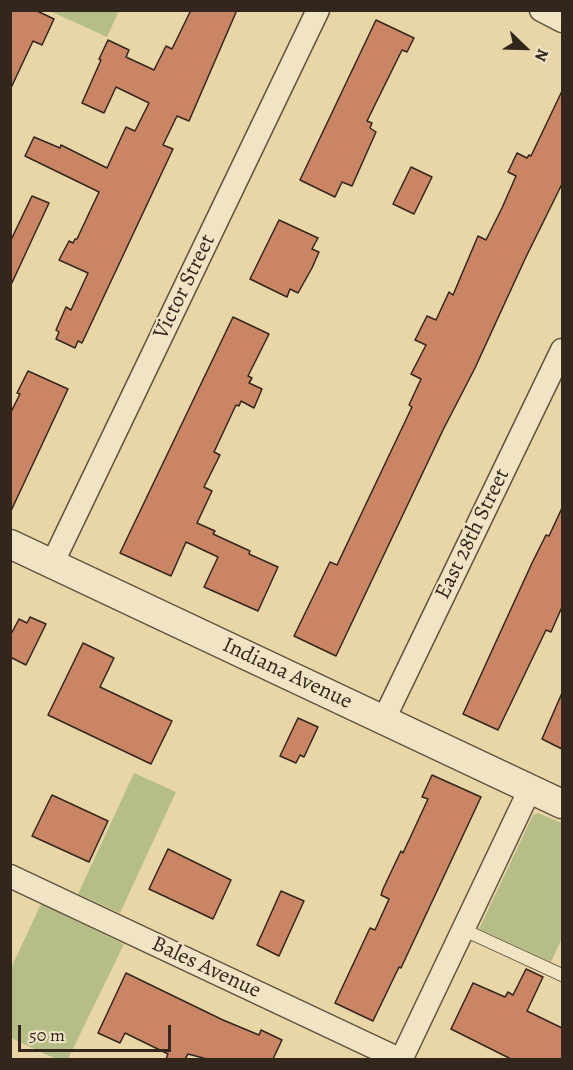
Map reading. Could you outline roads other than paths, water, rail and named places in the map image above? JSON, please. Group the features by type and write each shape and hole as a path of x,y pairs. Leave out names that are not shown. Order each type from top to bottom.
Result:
{"street":[{"name":"Victor Street","path":"52,564 318,10"},
{"path":"541,10 562,21"},
{"name":"East 28th Street","path":"384,719 562,350"},
{"name":"Indiana Avenue","path":"10,544 562,804"},
{"path":"401,1059 530,789"},
{"name":"Bales Avenue","path":"10,876 401,1059"}],"lane":[{"path":"462,929 562,975"}]}
